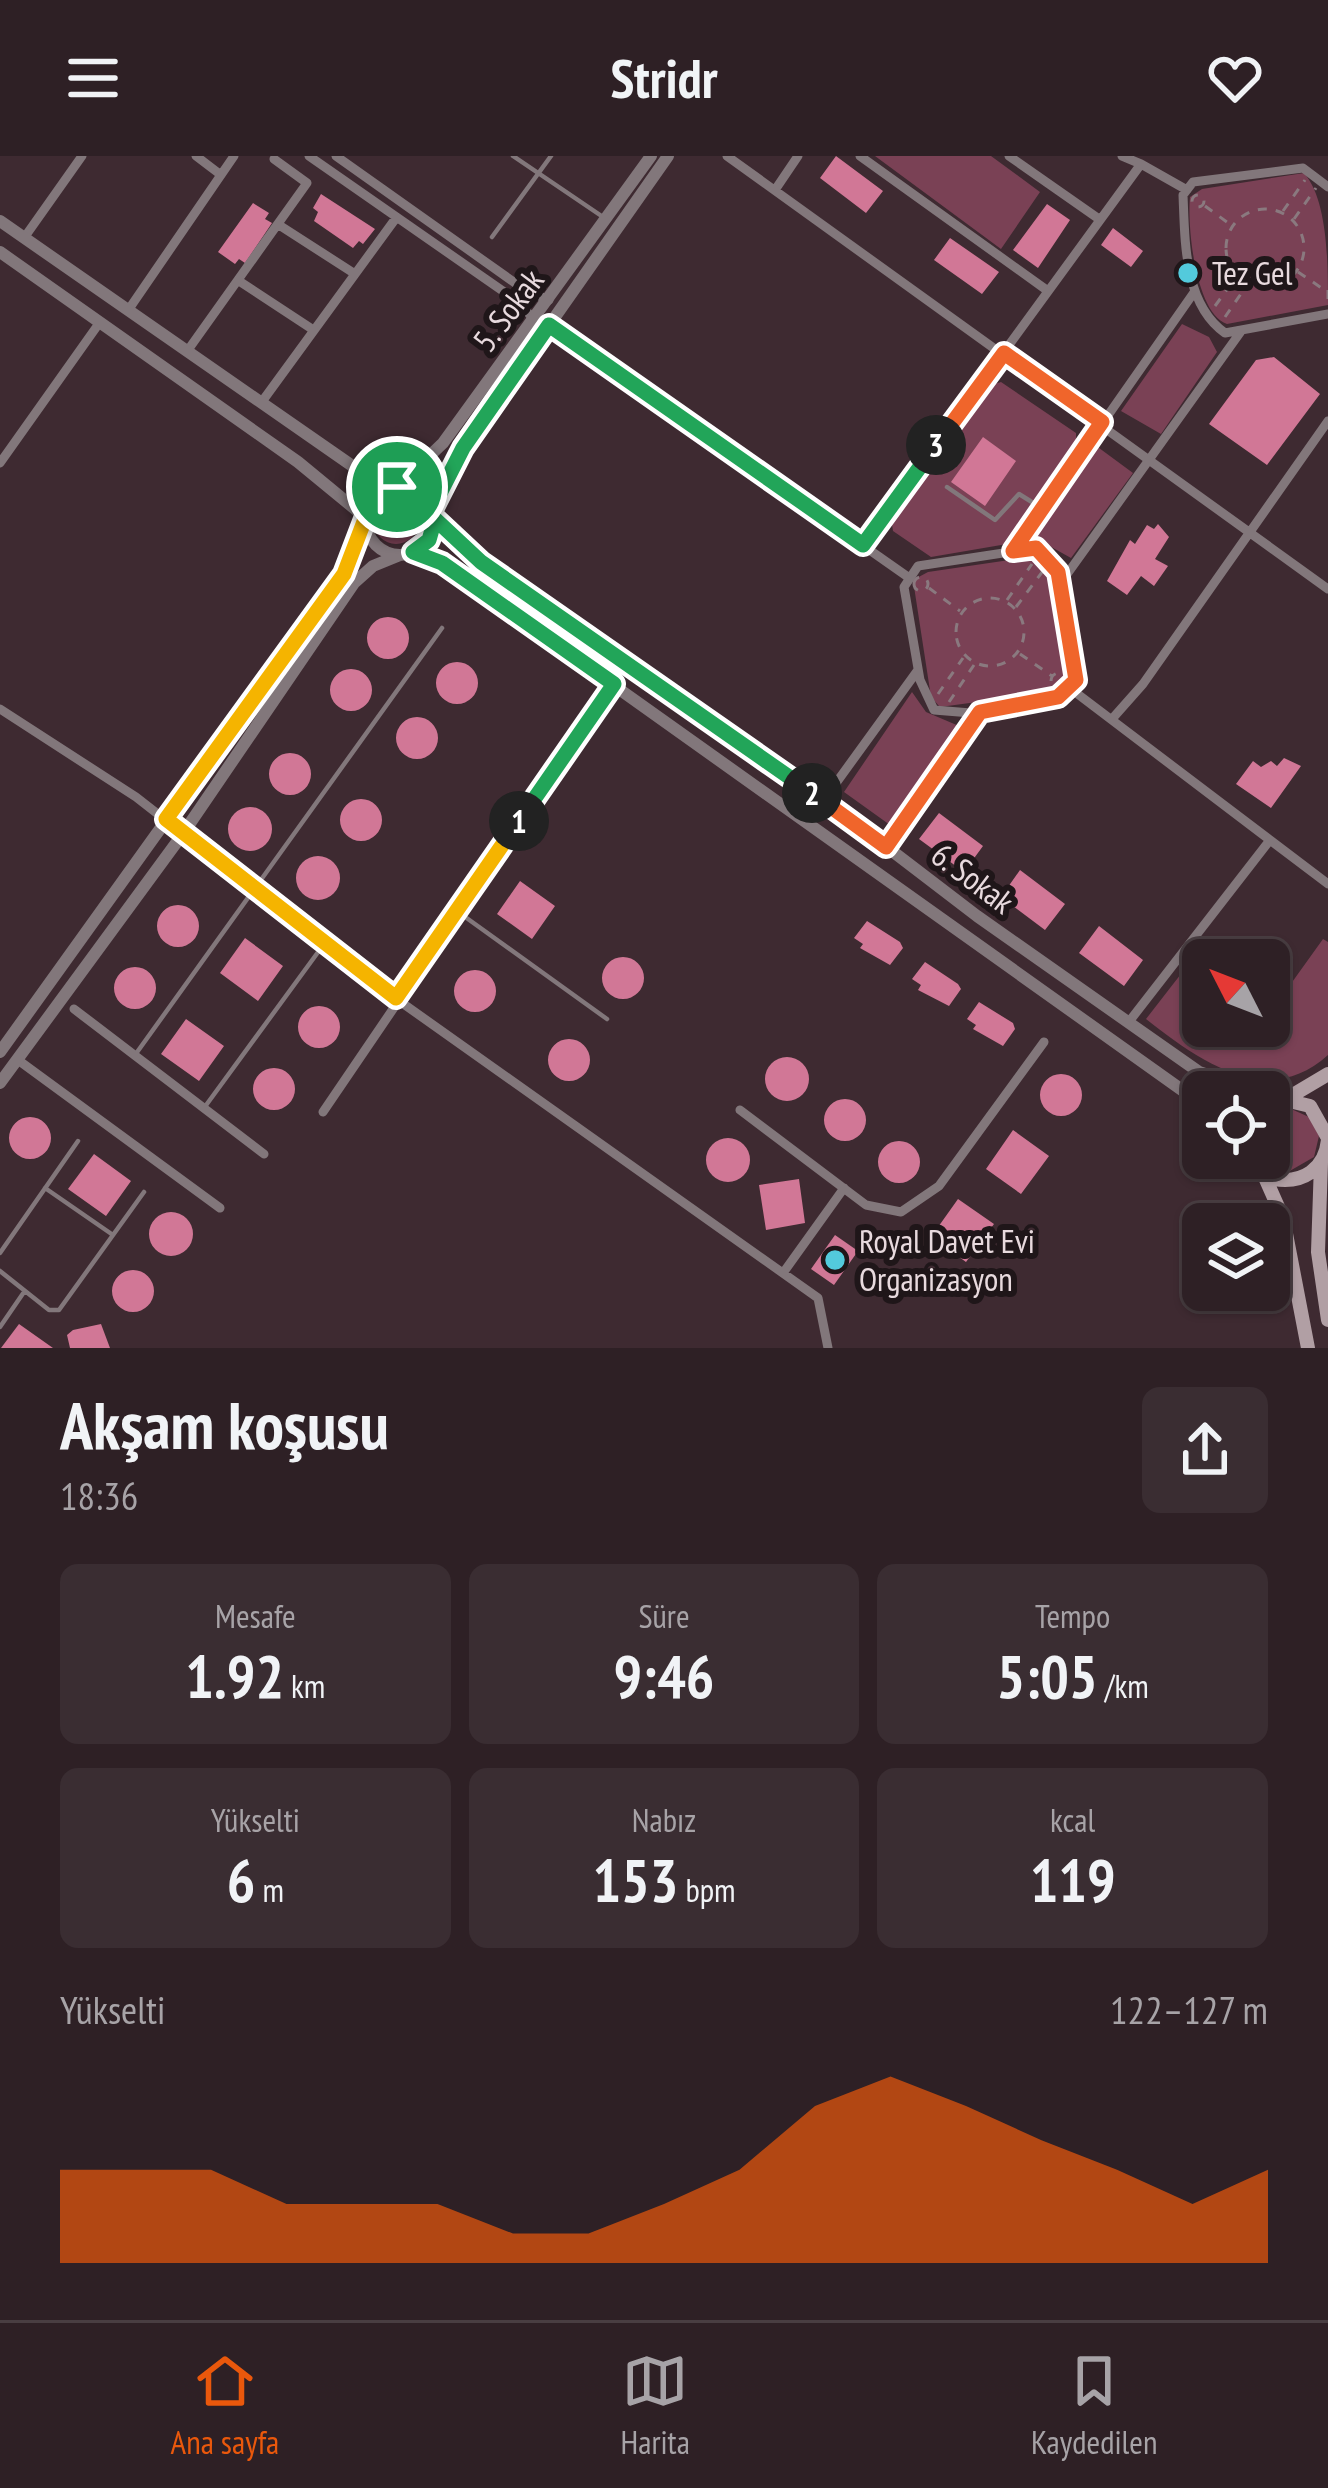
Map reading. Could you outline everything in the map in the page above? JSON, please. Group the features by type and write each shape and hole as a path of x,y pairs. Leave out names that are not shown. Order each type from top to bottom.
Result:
{"main road":[{"path":"1290,1097 1328,1074"},
{"path":"1290,1101 1310,1106 1328,1139 1317,1210 1328,1320"},
{"path":"1283,1179 1321,1163"},
{"path":"1262,1179 1283,1218 1308,1348"}],"street":[{"path":"24,238 82,156"},
{"path":"196,156 220,175"},
{"path":"129,309 234,156"},
{"path":"309,156 520,303 534,320"},
{"path":"336,156 525,290 549,300"},
{"name":"5. Sokak","path":"434,514 463,448 549,325 651,156"},
{"name":"5. Sokak","path":"397,487 443,443 549,300 668,156"},
{"path":"727,156 1328,589"},
{"path":"775,190 799,156"},
{"path":"860,156 1048,291"},
{"path":"1010,156 1099,219"},
{"path":"1122,156 1139,160 1187,190"},
{"path":"1278,170 1288,156"},
{"path":"188,350 307,183 274,159"},
{"path":"863,545 1139,160"},
{"path":"1325,183 1311,171 1278,170 1193,182 1187,190 1185,239 1195,291 1206,317 1225,334 1328,314"},
{"path":"261,403 352,272 408,205"},
{"path":"0,221 364,474 418,492 434,514 429,540 373,566 354,583 67,1007 0,1083"},
{"path":"279,225 352,272"},
{"path":"0,251 352,502 366,518 372,540 407,554"},
{"path":"239,281 312,329"},
{"path":"1013,551 1195,291"},
{"path":"0,463 100,322"},
{"path":"549,325 908,577"},
{"path":"1060,584 1243,329"},
{"path":"1112,719 1142,684 1328,421"},
{"path":"0,1052 344,574 376,497 397,487"},
{"name":"6. Sokak","path":"434,514 481,562 824,801 1198,1071"},
{"path":"1041,551 1051,560 1060,584 1076,680 1071,689 1058,697 980,712 941,713 930,705 918,670 904,587 918,566 1041,551"},
{"name":"6. Sokak","path":"407,554 442,563 1182,1090"},
{"path":"824,801 918,670"},
{"path":"323,1112 396,998 614,684"},
{"path":"1071,689 1328,884"},
{"path":"0,709 166,819 396,998 783,1273 821,1304 828,1348"},
{"path":"886,847 980,712"},
{"path":"1128,1023 1270,840"},
{"path":"42,992 135,1055 264,1154"},
{"path":"740,1110 880,1212 917,1205 939,1186 1044,1042"},
{"path":"18,1060 220,1208"},
{"path":"783,1273 844,1188"}],"lane":[{"path":"513,156 612,224"},
{"path":"492,237 551,156"},
{"path":"947,487 995,520 1019,494 1043,509"},
{"path":"135,1055 442,628"},
{"path":"457,911 607,1019"},
{"path":"204,1108 324,944"},
{"path":"0,1252 78,1141"},
{"path":"45,1188 112,1235"},
{"path":"0,1271 50,1310 63,1308 144,1192"},
{"path":"0,1327 25,1292"}],"path":[{"path":"1282,212 1311,171"},
{"path":"1293,221 1325,183"},
{"path":"1203,205 1232,226"},
{"path":"1256,210 1282,212 1293,221 1304,251 1297,271 1269,288 1248,284 1237,276 1225,246 1232,226 1256,210"},
{"path":"1297,271 1327,290 1328,302"},
{"path":"1206,317 1237,276"},
{"path":"1217,328 1248,284"},
{"path":"1006,602 1041,551"},
{"path":"1015,608 1051,560"},
{"path":"927,587 963,613"},
{"path":"985,598 1015,608 1024,627 1018,652 1003,664 976,663 965,655 956,629 963,613 985,598"},
{"path":"1018,652 1053,677"},
{"path":"930,705 965,655"},
{"path":"941,713 976,663"}],"shaded area":[{"path":"875,156 991,156 1040,192 1001,249"},
{"path":"1304,173 1322,216 1328,305 1227,324 1216,317 1201,288 1192,248 1190,197 1202,189"},
{"path":"1182,324 1209,337 1217,352 1161,434 1121,411"},
{"path":"1001,382 1076,433 1076,448 1007,544 931,557 893,531 891,518 988,386"},
{"path":"1095,445 1133,473 1071,558 1037,539 1035,530"},
{"path":"396,500 412,506 418,522 412,538 396,544 380,538 374,522 380,506"},
{"path":"1036,556 1046,560 1051,570 1070,682 1060,691 940,707 931,697 913,580 928,572"},
{"path":"912,692 926,712 959,726 890,825 844,792"},
{"path":"1323,939 1328,942 1328,1055 1305,1071 1290,1076 1290,1071 1228,1071 1184,1047 1290,1047 1290,985"},
{"path":"1182,973 1182,1045 1146,1019"},
{"path":"1290,1108 1309,1117 1319,1136 1314,1157 1290,1171"}],"building":[{"path":"836,156 883,191 866,213 820,178"},
{"path":"321,194 375,229 363,244 359,241 353,248 314,221 318,212 313,208"},
{"path":"253,203 269,213 265,219 272,223 245,263 239,259 235,264 218,252"},
{"path":"1047,204 1070,220 1038,268 1013,250"},
{"path":"1113,228 1143,251 1131,267 1101,245"},
{"path":"950,238 999,272 982,294 934,260"},
{"path":"1274,357 1320,394 1267,465 1209,424 1256,360"},
{"path":"983,437 1016,461 985,506 951,482"},
{"path":"1158,524 1169,537 1155,559 1168,566 1154,586 1141,576 1127,595 1107,581 1130,540 1135,544 1147,525 1154,529"},
{"path":"388,617 403,623 409,638 403,653 388,659 373,653 367,638 373,623"},
{"path":"457,662 472,668 478,683 472,698 457,704 442,698 436,683 442,668"},
{"path":"351,669 366,675 372,690 366,705 351,711 336,705 330,690 336,675"},
{"path":"417,717 432,723 438,738 432,753 417,759 402,753 396,738 402,723"},
{"path":"290,753 305,759 311,774 305,789 290,795 275,789 269,774 275,759"},
{"path":"1284,758 1301,766 1271,808 1236,784 1253,761 1261,767 1271,761 1277,766"},
{"path":"361,799 376,805 382,820 376,835 361,841 346,835 340,820 346,805"},
{"path":"250,807 265,814 272,829 265,844 250,851 235,844 228,829 235,814"},
{"path":"939,813 983,846 964,872 919,839"},
{"path":"318,856 333,863 340,878 333,893 318,900 303,893 296,878 303,863"},
{"path":"1020,870 1065,904 1045,930 1001,897"},
{"path":"520,881 555,906 532,939 497,914"},
{"path":"178,905 193,911 199,926 193,941 178,947 163,941 157,926 163,911"},
{"path":"867,921 900,942 903,948 890,965 860,948 863,944 854,938"},
{"path":"1099,926 1143,960 1124,986 1079,953"},
{"path":"245,938 283,966 258,1001 220,973"},
{"path":"623,957 638,963 644,978 638,993 623,999 608,993 602,978 608,963"},
{"path":"925,962 961,989 949,1006 918,990 921,985 912,979"},
{"path":"135,967 150,973 156,988 150,1003 135,1009 120,1003 114,988 120,973"},
{"path":"475,970 490,976 496,991 490,1006 475,1012 460,1006 454,991 460,976"},
{"path":"979,1002 1013,1023 1015,1029 1003,1046 973,1029 976,1025 967,1019"},
{"path":"319,1006 334,1012 340,1027 334,1042 319,1048 304,1042 298,1027 304,1012"},
{"path":"186,1019 224,1046 199,1081 161,1054"},
{"path":"569,1039 584,1045 590,1060 584,1075 569,1081 554,1075 548,1060 554,1045"},
{"path":"787,1057 802,1064 809,1079 802,1094 787,1101 772,1094 765,1079 772,1064"},
{"path":"274,1068 289,1074 295,1089 289,1104 274,1110 259,1104 253,1089 259,1074"},
{"path":"1061,1074 1076,1080 1082,1095 1076,1110 1061,1116 1046,1110 1040,1095 1046,1080"},
{"path":"845,1099 860,1105 866,1120 860,1135 845,1141 830,1135 824,1120 830,1105"},
{"path":"30,1117 45,1123 51,1138 45,1153 30,1159 15,1153 9,1138 15,1123"},
{"path":"1013,1130 1049,1156 1021,1194 986,1169"},
{"path":"728,1138 743,1145 750,1160 743,1175 728,1182 713,1175 706,1160 713,1145"},
{"path":"899,1141 914,1147 920,1162 914,1177 899,1183 884,1177 878,1162 884,1147"},
{"path":"94,1154 131,1181 106,1216 68,1189"},
{"path":"799,1179 805,1223 766,1230 759,1185"},
{"path":"958,1199 994,1224 966,1262 931,1237"},
{"path":"171,1212 186,1219 193,1234 186,1249 171,1256 156,1249 149,1234 156,1219"},
{"name":"Royal Davet Evi Organizasyon","path":"835,1235 858,1251 834,1285 811,1269"},
{"path":"133,1270 148,1276 154,1291 148,1306 133,1312 118,1306 112,1291 118,1276"},
{"path":"19,1324 53,1348 1,1348"},
{"path":"101,1324 110,1348 70,1348 67,1335 73,1330"}],"place":[{"name":"Tez Gel","path":"1188,273"},
{"name":"Royal Davet Evi Organizasyon","path":"835,1260"}],"route":[{"path":"549,325 863,545 1004,353 1102,422 1013,551 1036,548 1058,572 1076,680 1058,697 980,712 886,847 481,562 455,543 435,519 429,540 413,552 442,563 614,684 396,998 166,819 344,574 376,497 397,487 418,492 432,509 463,448 549,325"}]}
